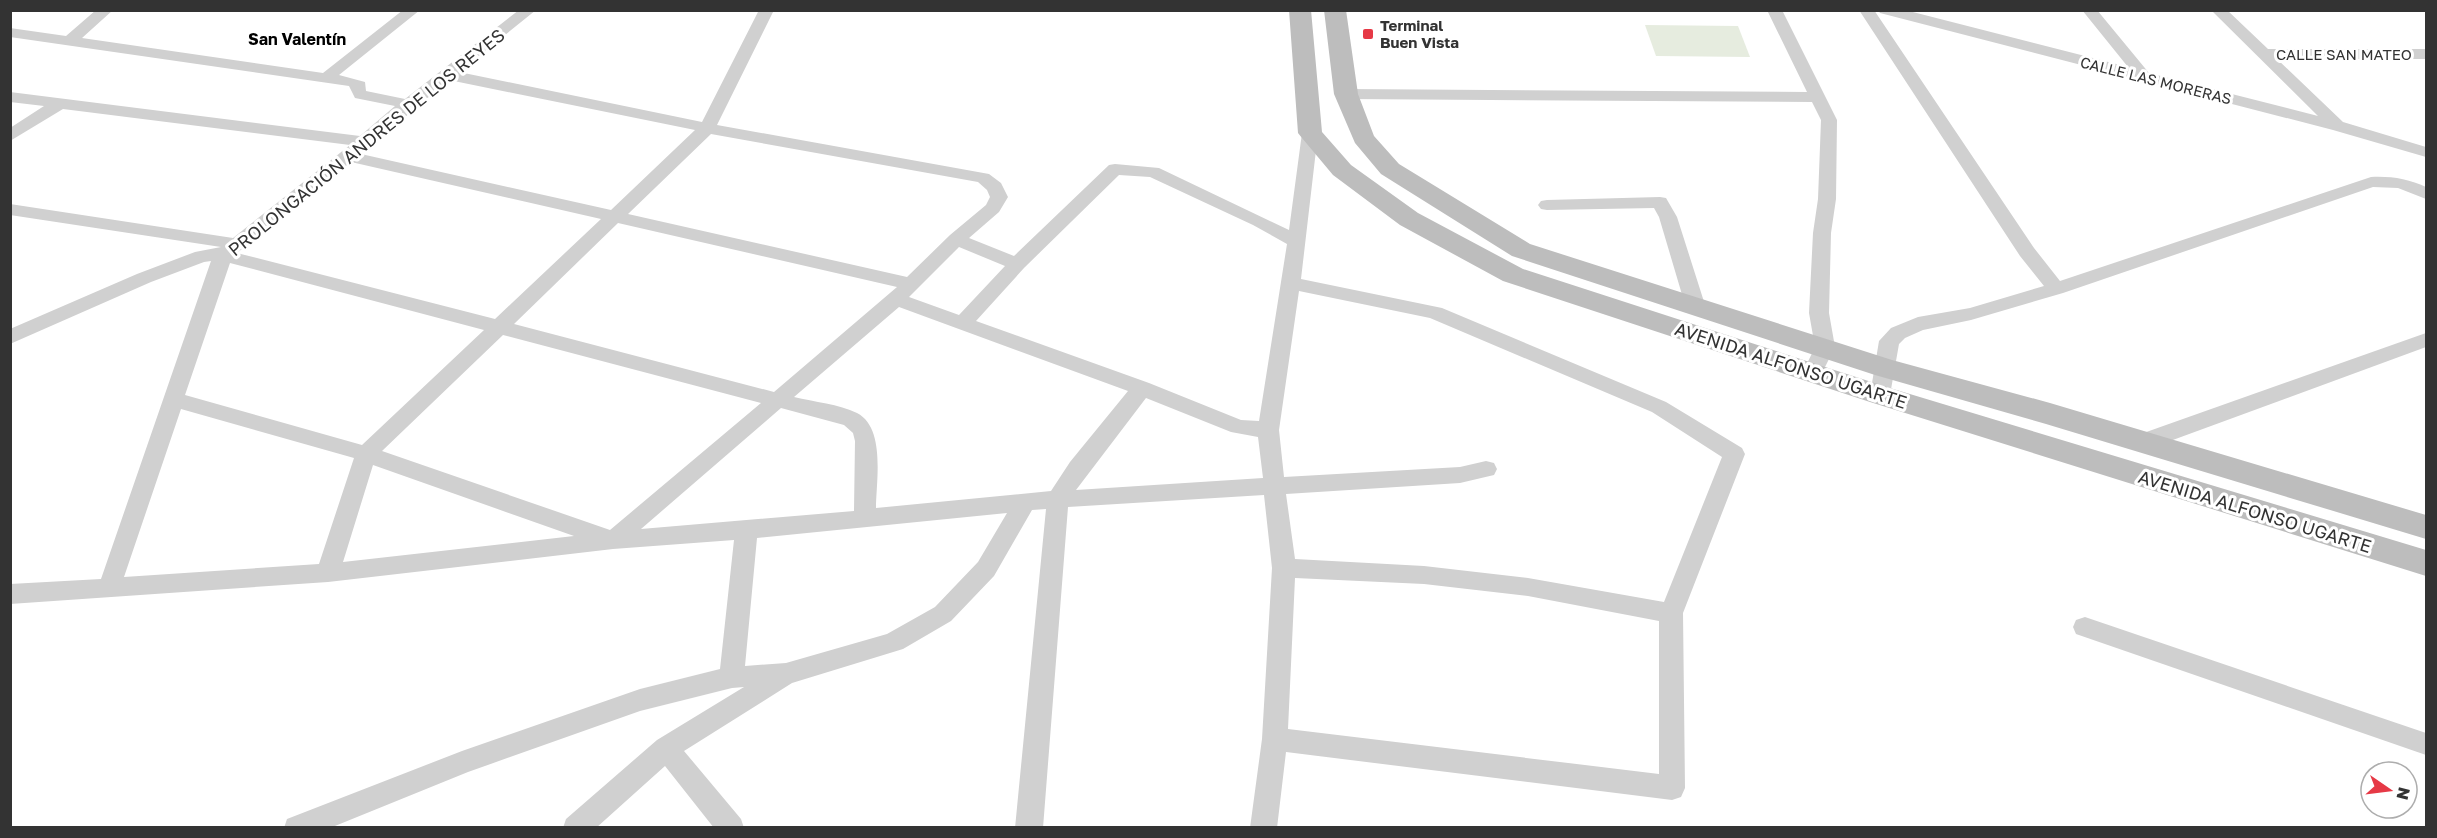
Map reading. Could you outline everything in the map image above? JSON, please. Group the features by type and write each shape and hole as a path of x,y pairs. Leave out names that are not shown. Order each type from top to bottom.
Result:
{"main road":[{"path":"1300,10 1310,133"},
{"name":"AVENIDA ALFONSO UGARTE","path":"1335,10 1346,94 1363,138 1390,169 1521,250 1696,308 1819,359 1883,382 2427,563"},
{"name":"AVENIDA ALFONSO UGARTE","path":"1310,133 1341,170 1409,219 1513,275 1819,359"},
{"name":"AVENIDA ALFONSO UGARTE","path":"1883,382 2143,442 2427,527"}],"street":[{"path":"69,41 106,10"},
{"path":"387,10 412,12"},
{"name":"PROLONGACIÓN ANDRES DE LOS REYES","path":"109,588 173,399 230,249 348,156 408,104 529,10"},
{"path":"328,573 366,454 707,128 767,10"},
{"path":"1774,10 1829,120 1830,147 1819,313 1819,359"},
{"path":"1866,10 2027,252 2056,289"},
{"name":"CALLE LAS MORERAS","path":"1885,10 2338,126 2427,152"},
{"path":"2089,10 2144,77"},
{"path":"2218,10 2338,126"},
{"path":"326,78 412,12"},
{"path":"10,32 354,82 359,85 358,91 361,95 408,104"},
{"name":"CALLE SAN MATEO","path":"2262,54 2427,54"},
{"path":"448,75 707,128 983,178 995,186 999,197 993,208 956,239 904,291 613,540"},
{"path":"1346,94 1819,97"},
{"path":"10,97 364,142"},
{"path":"10,136 59,104"},
{"path":"1263,828 1275,739 1284,568 1268,430 1297,242 1310,133"},
{"path":"348,156 614,215 904,291 963,323 1142,388 1238,427 1268,430"},
{"path":"963,323 1017,264 1115,169 1153,172 1259,221 1297,242"},
{"path":"1883,382 1889,341 1907,327 1971,314 2056,289 2371,182 2397,183 2427,194"},
{"path":"1547,205 1660,202 1668,217 1696,308"},
{"path":"10,209 230,249 498,327 851,419 863,430 866,441 865,518"},
{"path":"956,239 1017,264"},
{"path":"10,337 144,278 202,256 230,249"},
{"path":"1275,739 1672,788 1671,613 1734,454 1659,407 1435,313 1290,284"},
{"path":"2143,442 2427,340"},
{"path":"1029,828 1058,499 1078,468 1142,388"},
{"path":"173,399 366,454 613,540"},
{"path":"10,594 328,573 613,540 746,530 1058,499 1460,475 1486,469"},
{"path":"297,828 462,763 640,700 732,677 786,674 894,642 943,614 986,569 1025,502"},
{"path":"732,677 746,530"},
{"path":"1284,568 1425,575 1505,584 1671,613"},
{"path":"2085,627 2427,744"},
{"path":"576,828 666,748 786,674"},
{"path":"666,748 731,828"}],"shaded area":[{"path":"1645,25 1738,26 1750,57 1656,56"}],"place":[{"name":"Terminal Buen Vista","path":"1368,34"}],"district":[{"name":"San Valentín","path":"297,39"}]}
